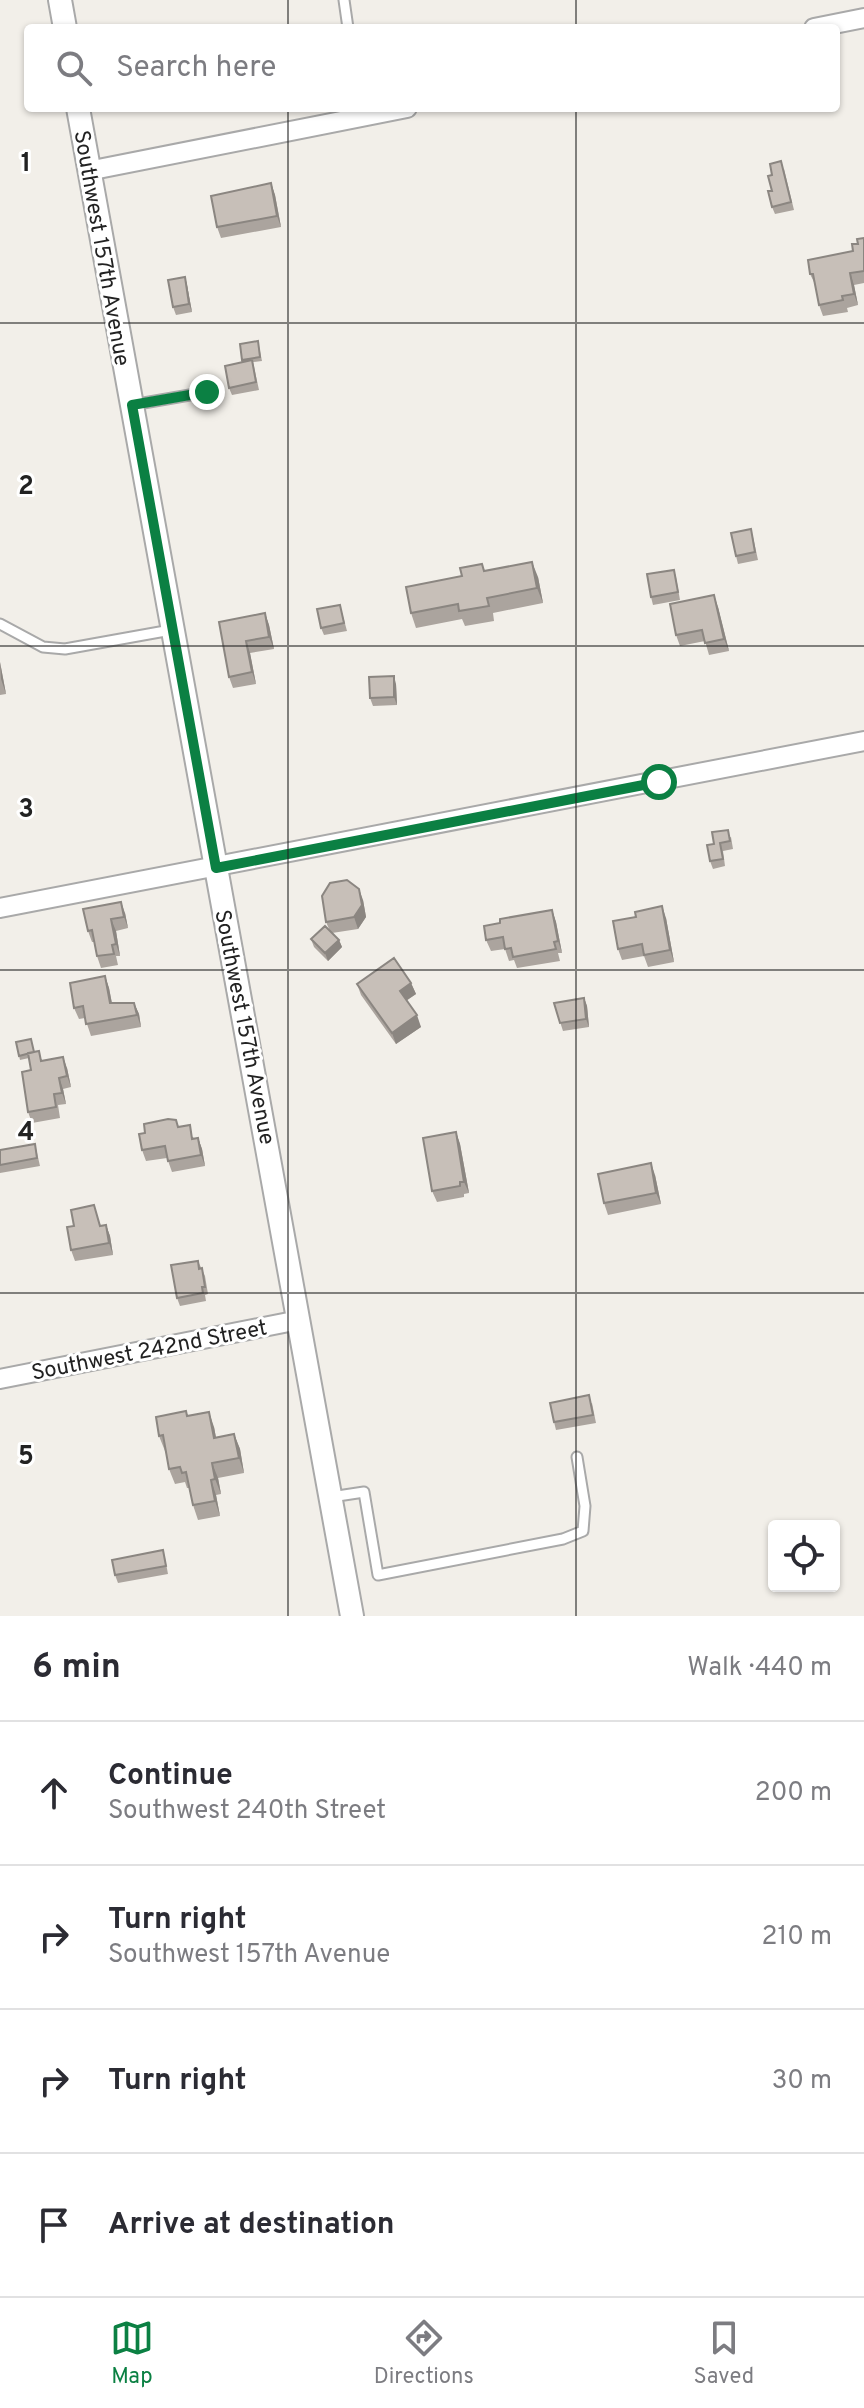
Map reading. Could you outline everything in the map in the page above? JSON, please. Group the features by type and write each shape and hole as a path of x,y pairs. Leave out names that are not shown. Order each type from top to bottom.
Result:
{"street":[{"path":"60,0 64,24"},
{"path":"834,24 864,18"},
{"name":"Southwest 157th Avenue","path":"79,112 352,1616"},
{"path":"88,171 360,113"},
{"path":"0,908 864,741"},
{"name":"Southwest 242nd Street","path":"0,1379 299,1320"}],"lane":[{"path":"344,0 347,24"},
{"path":"132,405 207,392"},
{"path":"0,624 43,647 65,649 171,630"},
{"path":"331,1497 364,1492 378,1575 563,1539 583,1531 585,1506 577,1457"}],"building":[{"path":"781,161 791,202 772,207 768,191 772,191 768,176 772,175 770,164"},
{"path":"271,183 277,216 217,227 211,196"},
{"path":"864,238 864,271 850,273 854,294 842,296 843,300 819,305 808,260 853,251 852,244 858,244 857,239"},
{"path":"185,277 189,304 173,307 168,280"},
{"path":"258,341 260,357 242,360 240,344"},
{"path":"252,360 256,382 229,388 225,366"},
{"path":"751,529 755,552 736,556 731,533"},
{"path":"532,562 537,588 487,598 489,606 459,611 458,604 411,613 406,587 462,576 460,568 482,564 484,571"},
{"path":"674,570 678,592 651,597 647,574"},
{"path":"714,595 724,639 705,643 702,630 676,635 670,604"},
{"path":"340,605 344,623 321,628 317,609"},
{"path":"265,613 269,637 246,641 252,672 229,677 219,622"},
{"path":"394,676 394,697 370,698 369,677"},
{"path":"728,830 730,841 720,843 723,859 710,861 707,845 714,844 712,832"},
{"path":"347,880 359,889 362,905 354,917 326,922 322,896 330,883"},
{"path":"121,902 124,917 111,919 116,944 112,945 114,954 97,956 92,930 88,931 83,909"},
{"path":"662,906 670,950 644,955 642,944 618,949 613,921 636,917 635,912"},
{"path":"552,910 558,941 554,942 556,949 513,957 511,948 505,949 503,937 486,940 484,926 500,923 500,919"},
{"path":"325,926 339,940 325,953 311,939"},
{"path":"394,958 411,983 400,991 417,1015 392,1033 357,984"},
{"path":"105,976 110,1003 134,1003 137,1015 86,1024 83,1006 74,1008 70,983"},
{"path":"584,998 586,1019 560,1023 554,1003"},
{"path":"31,1039 34,1052 19,1056 16,1042"},
{"path":"39,1051 41,1061 63,1057 67,1076 59,1078 62,1093 54,1094 56,1107 28,1112 22,1072 31,1070 28,1053"},
{"path":"176,1120 178,1127 190,1125 192,1139 198,1138 201,1155 168,1161 165,1146 142,1150 139,1134 145,1133 144,1124"},
{"path":"456,1132 464,1182 460,1182 460,1186 432,1191 423,1138"},
{"path":"35,1144 37,1158 0,1165 0,1150"},
{"path":"651,1163 656,1193 604,1203 598,1174"},
{"path":"94,1205 100,1226 106,1225 109,1243 71,1250 67,1227 74,1226 71,1210"},
{"path":"198,1261 205,1287 202,1287 203,1293 177,1298 171,1265"},
{"path":"589,1395 593,1415 554,1422 550,1403"},
{"path":"186,1411 187,1416 209,1412 214,1438 234,1434 239,1458 212,1463 215,1501 193,1505 186,1472 182,1473 180,1467 169,1469 163,1435 159,1436 156,1417"},
{"path":"163,1550 166,1566 115,1575 112,1560"}],"route":[{"path":"207,392 132,405 216,868 659,782"}]}
